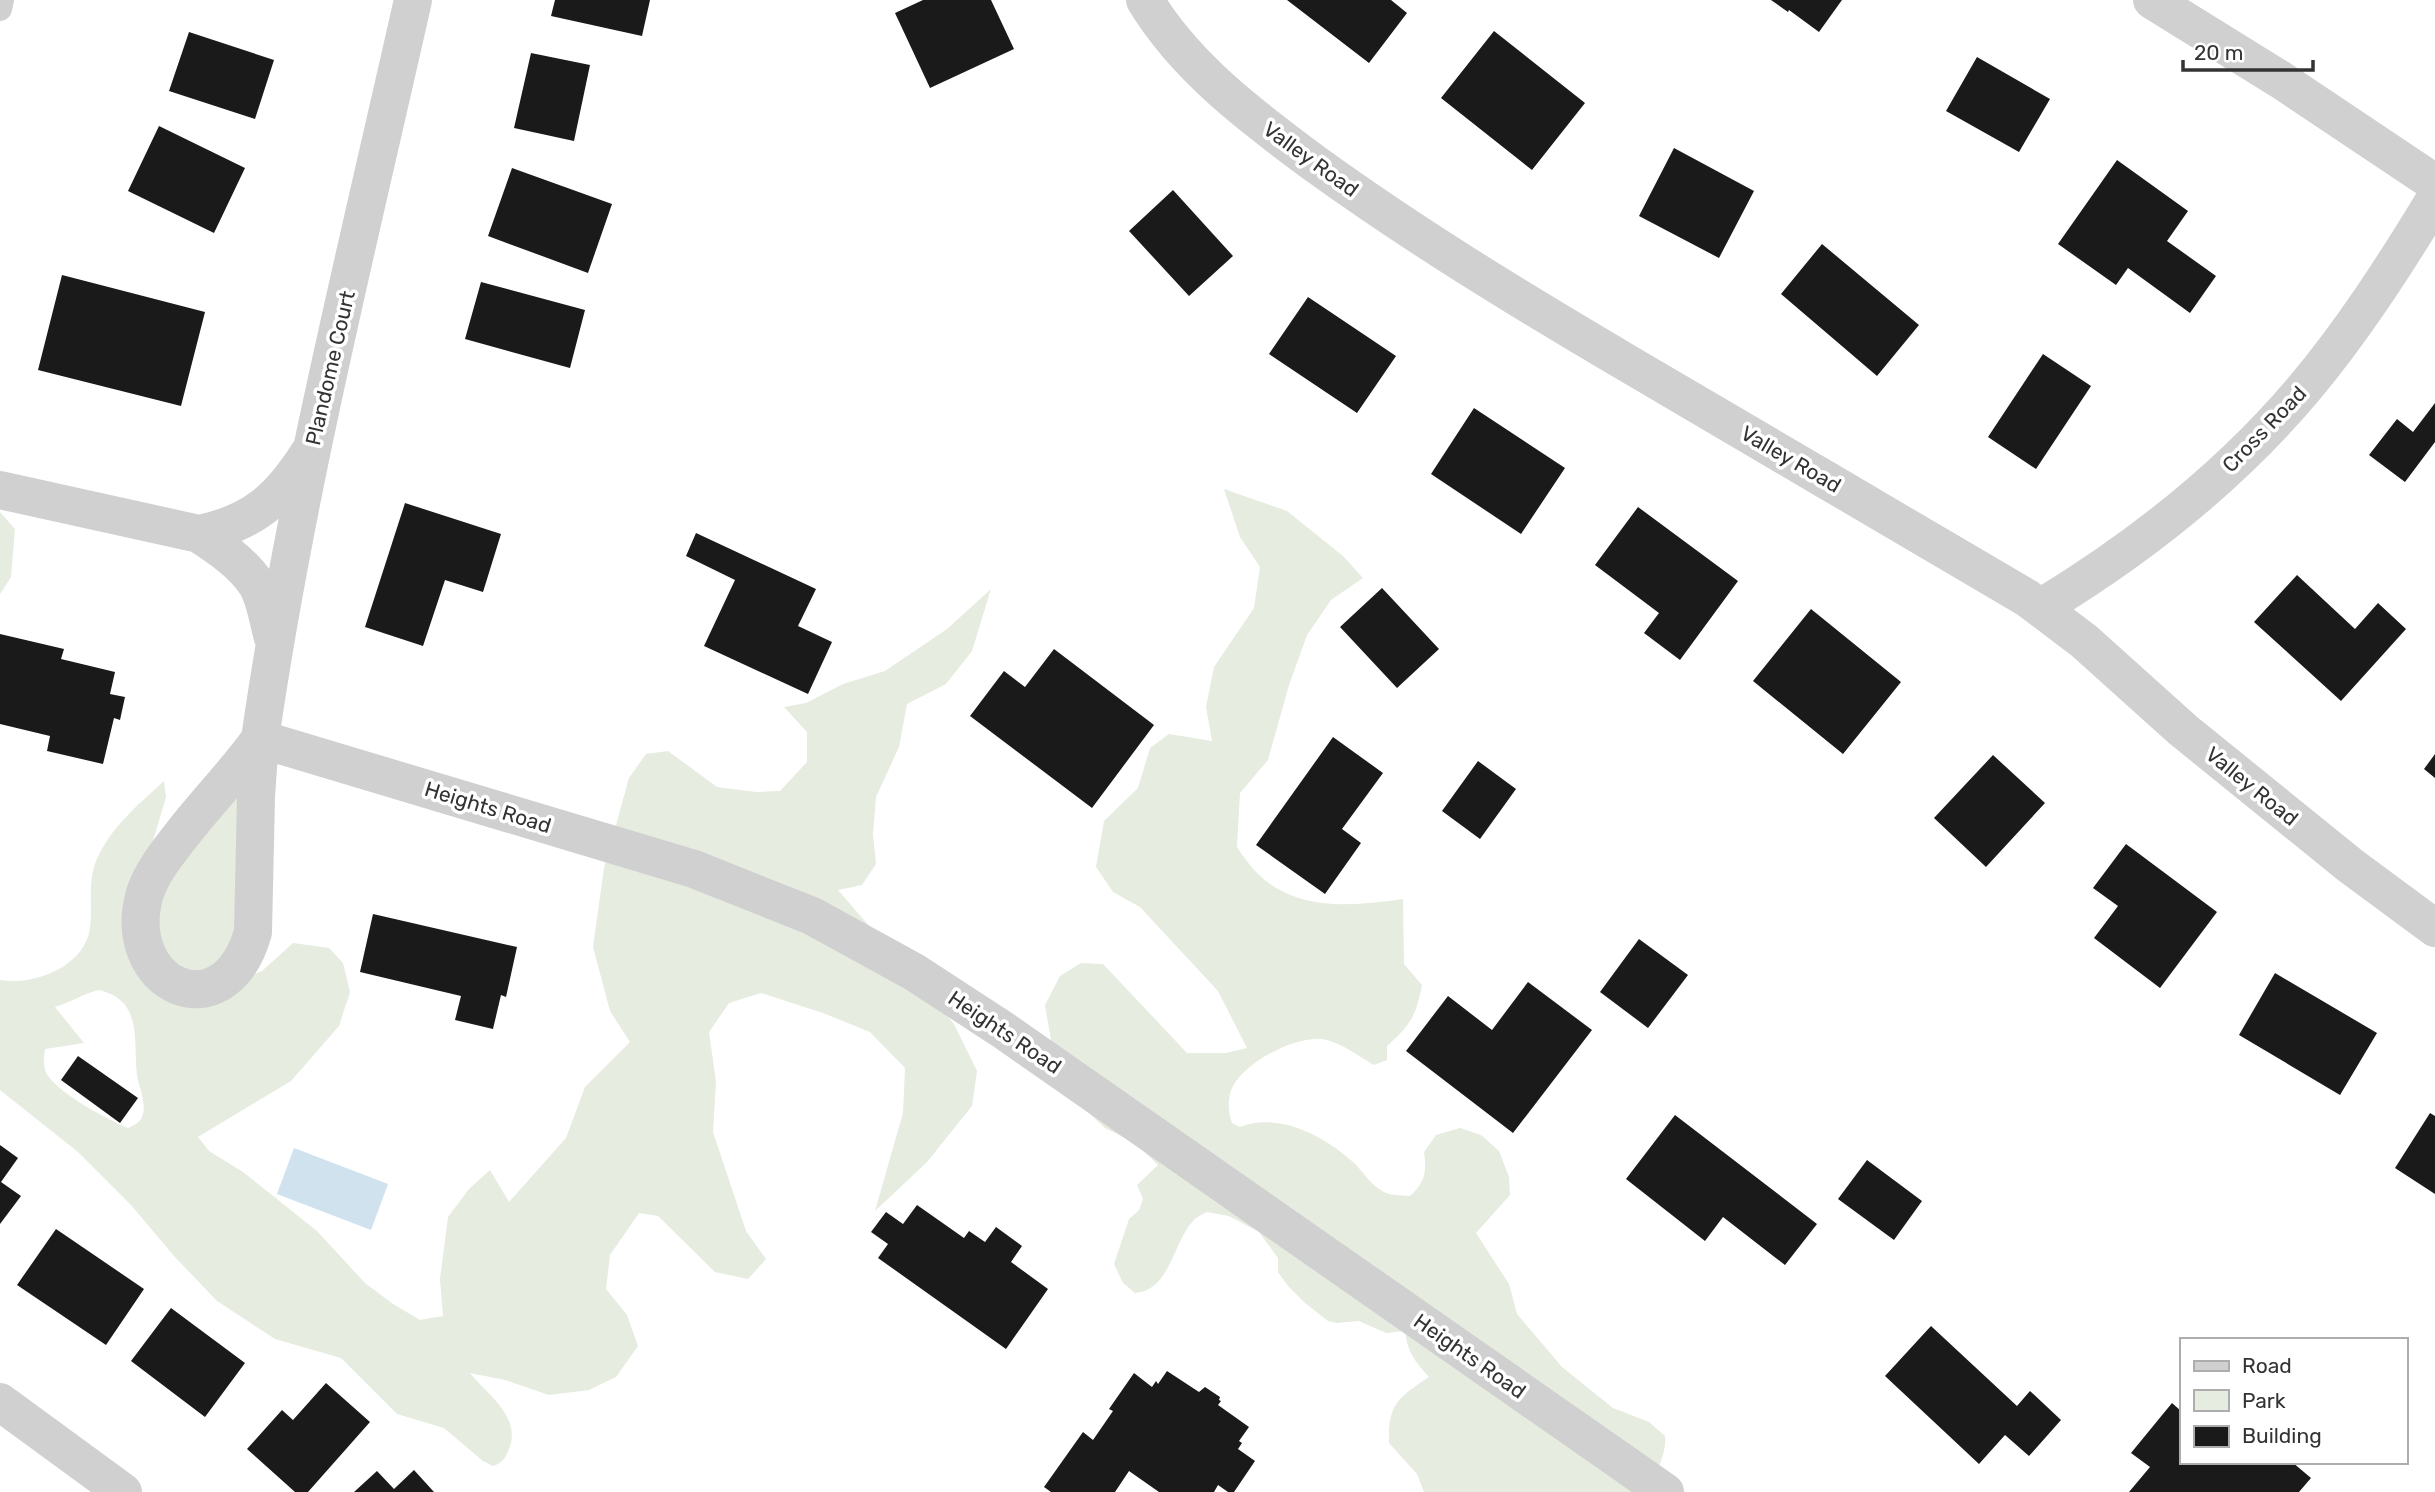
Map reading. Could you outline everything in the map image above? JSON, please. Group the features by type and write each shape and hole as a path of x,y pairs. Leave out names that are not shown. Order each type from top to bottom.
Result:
{"street":[{"name":"Plandome Court","path":"260,739 158,866 146,890 141,912 144,945 160,974 175,986 198,989 220,981 237,968 248,951 253,932 260,739 274,644 312,448 413,0"},
{"name":"Valley Road","path":"1144,0 1190,60 1264,126 1353,191 1479,276 2027,598 2084,642 2194,738 2351,866 2435,928"},
{"path":"2152,0 2281,80 2435,183"},
{"name":"Cross Road","path":"2040,608 2095,573 2166,520 2235,462 2301,392 2333,351 2403,252 2435,199"},
{"path":"199,534 233,525 260,509 299,468 312,448"},
{"path":"0,490 199,534 223,550 256,584 274,644"},
{"name":"Heights Road","path":"260,739 694,869 812,916 914,972 1003,1030 1665,1492"},
{"path":"0,1402 123,1492"}],"lane":[{"path":"0,9 2,0"}],"green space":[{"path":"1224,489 1287,511 1343,556 1363,578 1331,600 1307,635 1289,685 1268,760 1240,793 1237,847 1254,870 1272,886 1307,900 1346,904 1403,899 1404,964 1422,985 1411,1020 1387,1046 1387,1060 1374,1065 1341,1045 1320,1039 1309,1039 1284,1047 1259,1060 1239,1077 1230,1095 1232,1123 1240,1127 1270,1122 1301,1129 1341,1152 1379,1189 1390,1194 1410,1196 1422,1181 1425,1171 1424,1152 1436,1135 1460,1128 1481,1135 1499,1151 1509,1177 1510,1195 1476,1233 1509,1284 1517,1314 1562,1367 1613,1408 1649,1422 1665,1436 1664,1452 1656,1476 1657,1492 1424,1492 1417,1474 1389,1443 1390,1420 1397,1404 1409,1391 1429,1377 1412,1356 1405,1331 1386,1333 1359,1321 1328,1321 1288,1286 1278,1272 1278,1258 1259,1232 1229,1216 1207,1212 1194,1220 1163,1275 1147,1290 1135,1293 1123,1283 1114,1264 1129,1219 1139,1210 1143,1199 1137,1185 1158,1165 1135,1143 1105,1128 1091,1115 1052,1046 1045,1005 1060,976 1081,963 1103,964 1187,1053 1226,1053 1247,1048 1218,991 1140,907 1113,892 1096,867 1104,821 1138,788 1150,748 1169,734 1212,741 1206,707 1214,667 1254,608 1260,567 1240,537"},
{"path":"0,512 15,529 11,577 0,594"},
{"path":"991,589 972,651 946,684 907,704 899,747 876,797 873,834 876,864 862,885 838,890 954,1024 977,1071 972,1106 927,1162 875,1211 903,1113 905,1068 870,1032 823,1013 761,993 729,1003 709,1032 716,1082 713,1132 746,1231 766,1259 748,1279 715,1272 658,1216 639,1213 610,1255 606,1289 627,1315 638,1346 616,1377 589,1390 549,1395 505,1380 470,1373 500,1406 510,1425 512,1435 509,1450 504,1459 496,1465 483,1461 444,1428 397,1414 341,1358 275,1339 217,1301 131,1205 78,1152 0,1090 0,980 27,980 42,976 56,971 78,953 86,942 90,928 91,884 94,867 103,847 118,826 164,781 166,797 129,922 188,1002 262,971 293,943 329,948 343,963 350,992 339,1026 291,1081 198,1137 209,1151 243,1172 317,1231 365,1283 393,1304 420,1320 443,1316 440,1279 448,1217 469,1189 490,1170 509,1202 566,1138 585,1087 630,1042 610,1011 593,947 604,868 629,778 646,754 668,751 717,787 756,792 780,791 807,762 807,732 784,707 806,703 843,684 885,671 947,629","holes":["98,990 113,995 130,1012 135,1036 137,1075 144,1104 141,1119 128,1128 97,1113 63,1091 48,1076 44,1066 45,1049 84,1043 55,1007"]},
{"path":"243,763 248,951 175,986 146,890"}],"water":[{"path":"294,1148 388,1184 371,1230 277,1194"}],"building":[{"path":"555,0 650,0 642,36 551,16"},
{"path":"923,0 991,0 1014,49 930,88 895,13"},
{"path":"1287,0 1391,0 1407,13 1369,63"},
{"path":"1771,0 1842,0 1819,32"},
{"path":"1494,31 1585,103 1532,170 1441,98"},
{"path":"189,32 274,60 255,119 169,91"},
{"path":"531,53 590,65 574,141 514,128"},
{"path":"1977,57 2050,99 2019,152 1946,111"},
{"path":"159,126 245,168 214,233 128,191"},
{"path":"1674,148 1754,191 1719,258 1639,216"},
{"path":"2117,160 2188,211 2167,241 2216,276 2190,313 2128,268 2116,285 2058,244"},
{"path":"512,168 612,204 588,273 488,236"},
{"path":"1173,190 1233,256 1189,296 1129,231"},
{"path":"1822,244 1919,325 1877,376 1781,294"},
{"path":"62,275 205,312 181,406 38,370"},
{"path":"481,282 585,310 570,368 465,339"},
{"path":"1308,297 1396,356 1357,413 1269,354"},
{"path":"2043,354 2091,386 2036,469 1988,437"},
{"path":"2435,403 2435,442 2405,482 2369,455 2397,419 2413,432"},
{"path":"1474,408 1565,468 1521,534 1431,474"},
{"path":"405,503 501,534 483,592 445,580 423,646 365,627"},
{"path":"1638,507 1738,581 1680,660 1644,633 1659,613 1595,565"},
{"path":"696,533 816,589 798,626 832,642 808,694 704,646 735,580 686,556"},
{"path":"2297,575 2355,629 2378,603 2406,629 2341,701 2254,622"},
{"path":"1382,588 1439,649 1397,688 1340,627"},
{"path":"1811,609 1901,682 1843,754 1753,681"},
{"path":"0,634 64,649 61,659 115,672 110,694 125,697 120,720 114,718 103,764 47,751 50,736 0,724"},
{"path":"1054,649 1154,725 1092,808 970,716 1004,671 1025,687"},
{"path":"1333,737 1383,773 1342,829 1361,843 1325,894 1256,845"},
{"path":"2435,754 2435,778 2424,769"},
{"path":"1993,755 2045,803 1986,867 1934,818"},
{"path":"1478,761 1516,789 1480,839 1442,811"},
{"path":"2126,844 2217,912 2160,988 2094,938 2118,906 2093,888"},
{"path":"373,914 517,947 506,997 501,995 493,1029 455,1020 461,996 360,972"},
{"path":"1639,939 1688,975 1648,1028 1600,992"},
{"path":"2275,973 2377,1033 2340,1095 2239,1035"},
{"path":"1528,982 1592,1030 1513,1133 1406,1051 1448,996 1492,1030"},
{"path":"78,1056 138,1098 120,1123 61,1080"},
{"path":"2430,1113 2435,1116 2435,1194 2395,1168"},
{"path":"1675,1115 1817,1224 1785,1265 1723,1217 1705,1241 1626,1179"},
{"path":"0,1145 18,1158 1,1182 21,1196 0,1224"},
{"path":"1867,1160 1922,1201 1894,1240 1838,1199"},
{"path":"917,1205 964,1238 969,1231 985,1242 996,1227 1022,1246 1011,1262 1048,1289 1006,1349 878,1258 888,1244 871,1232 886,1212 903,1224"},
{"path":"56,1229 144,1289 106,1345 17,1285"},
{"path":"171,1308 245,1363 205,1417 131,1361"},
{"path":"1931,1326 2017,1406 2030,1391 2061,1420 2029,1456 2005,1435 1979,1464 1885,1376"},
{"path":"1167,1371 1199,1392 1205,1387 1220,1397 1218,1405 1249,1427 1239,1441 1242,1443 1238,1449 1255,1461 1234,1492 1228,1492 1218,1485 1214,1492 1159,1492 1129,1471 1115,1492 1051,1492 1044,1487 1083,1432 1093,1440 1113,1411 1109,1409 1134,1373 1152,1387 1156,1381 1158,1384"},
{"path":"326,1383 370,1422 308,1492 295,1492 247,1449 282,1410 293,1420"},
{"path":"2172,1403 2180,1410 2180,1464 2294,1464 2311,1478 2299,1492 2129,1492 2150,1467 2131,1453"},
{"path":"414,1470 434,1492 354,1492 377,1471 394,1489"}]}
